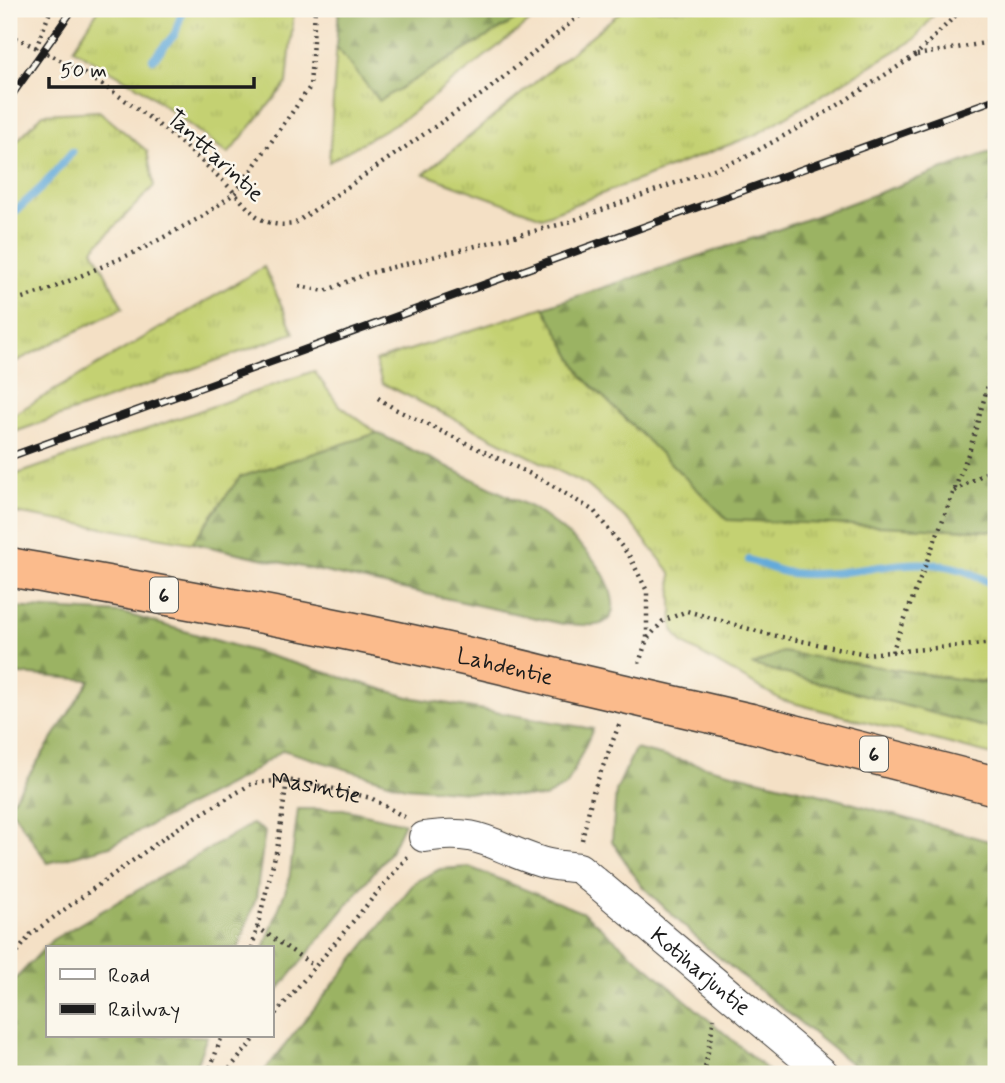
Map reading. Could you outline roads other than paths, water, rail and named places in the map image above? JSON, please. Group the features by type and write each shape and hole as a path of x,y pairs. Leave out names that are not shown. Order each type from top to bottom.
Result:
{"highway":[{"name":"Lahdentie","path":"9,567 319,623 443,649 751,723 996,786"}],"street":[{"name":"Kotiharjuntie","path":"424,836 450,832 478,835 542,862 579,868 824,1074"}],"waterway":[{"path":"153,59 175,34 183,9"},
{"path":"9,217 42,187 72,152"},
{"path":"749,560 775,570 818,574 895,565 945,566 970,573 996,587"}],"railway":[{"path":"9,99 73,9"},
{"path":"9,457 996,99"}]}
